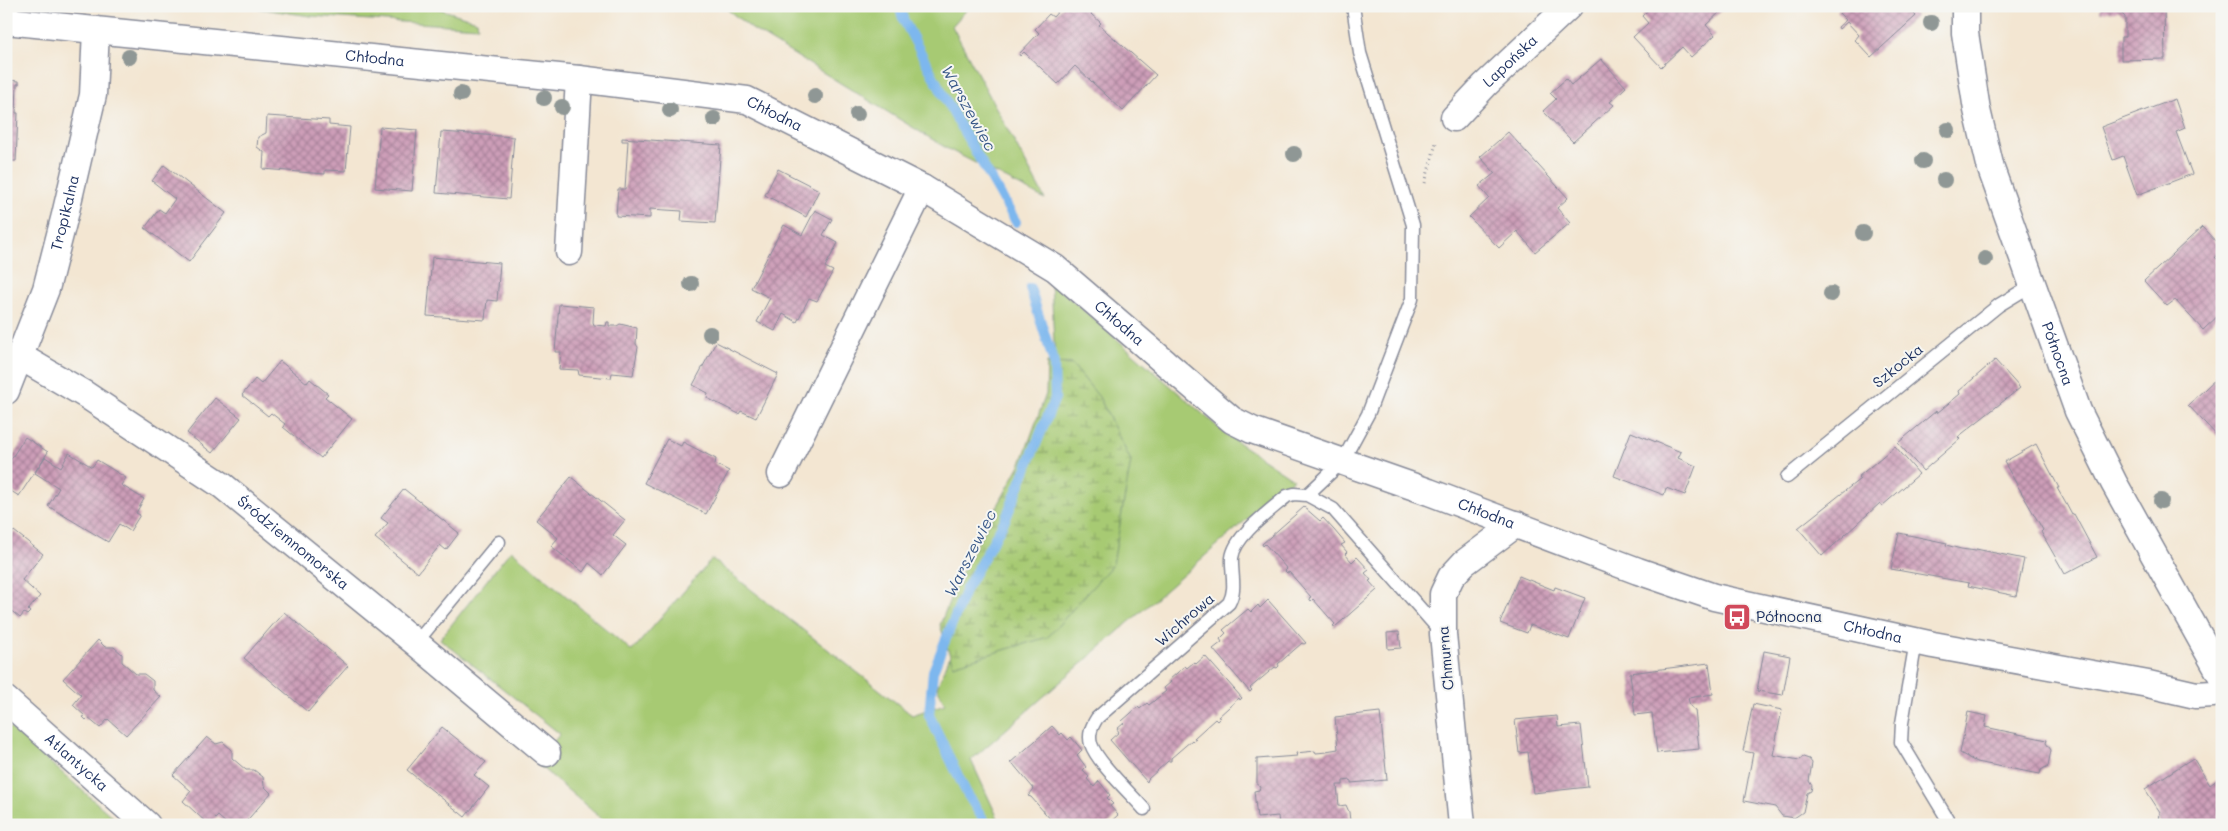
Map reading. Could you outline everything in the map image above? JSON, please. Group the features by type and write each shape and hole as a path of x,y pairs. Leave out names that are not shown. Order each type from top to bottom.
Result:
{"street":[{"name":"Lapońska","path":"1454,118 1485,85 1570,6"},
{"name":"Północna","path":"1965,6 1965,33 1982,133 1991,169 2078,411 2114,483 2222,677"},
{"name":"Chłodna","path":"6,22 579,79 747,100 922,188 1055,268 1232,420 1252,430 1714,597 1916,641 2196,695 2213,694 2222,691"},
{"name":"Tropikalna","path":"6,391 46,289 80,158 94,95 96,30"},
{"path":"569,252 579,79"},
{"path":"781,474 922,188"},
{"name":"Śródziemnomorska","path":"20,356 86,395 223,486 416,643 547,754"},
{"name":"Chmurna","path":"1462,825 1443,634 1443,594 1451,576 1516,524"},
{"name":"Atlantycka","path":"6,700 146,825"}],"lane":[{"path":"1353,6 1360,53 1413,225 1412,299 1368,414 1342,462 1307,495 1333,509 1443,634"},
{"name":"Szkocka","path":"1787,477 1999,305 2032,285"},
{"name":"Wichrowa","path":"1144,809 1094,750 1091,743 1090,730 1092,725 1097,718 1229,603 1234,593 1232,558 1237,542 1287,496 1294,494 1307,495"},
{"path":"416,643 499,542"},
{"path":"1916,641 1902,723 1901,742 1951,825"}],"path":[{"path":"1413,225 1437,141 1454,118"}],"green space":[{"path":"243,6 431,6 477,21 478,27 310,16"},
{"path":"723,6 970,6 952,26 1045,199 948,149 752,29"},
{"path":"1051,282 1227,435 1293,479 971,760 1001,825 609,825 536,763 560,734 440,639 511,550 632,651 712,559 912,715 945,704 937,687 1057,402"},
{"path":"1047,363 1072,364 1099,397 1131,461 1113,564 1048,637 953,665 940,625 957,581 1022,461 1046,394"},
{"path":"6,724 122,825 6,825"}],"building":[{"path":"1063,6 1082,6 1101,23 1099,25 1156,75 1123,111 1075,66 1058,84 1024,52 1020,56 1019,54 1039,33 1035,29 1049,14 1053,17"},
{"path":"1647,6 1716,6 1721,11 1706,25 1715,35 1691,57 1682,47 1661,67 1633,37 1648,23 1642,16 1649,9"},
{"path":"1842,6 1907,6 1916,16 1871,57 1855,40 1859,35 1847,22 1839,29 1838,27 1846,20 1837,11"},
{"path":"2100,6 2164,6 2165,59 2121,60 2121,37 2125,37 2125,17 2119,11 2100,12"},
{"path":"1601,59 1626,87 1610,102 1614,105 1573,142 1543,111 1556,99 1550,93 1566,79 1571,85"},
{"path":"6,80 19,81 19,84 17,84 16,161 6,161"},
{"path":"2175,99 2185,128 2176,132 2192,174 2137,195 2123,156 2113,160 2101,127"},
{"path":"267,116 329,120 329,125 350,127 346,171 325,170 325,174 263,169 264,152 257,147 258,137 266,133"},
{"path":"380,127 417,130 412,191 375,188"},
{"path":"441,132 514,137 509,199 436,193"},
{"path":"1508,132 1568,198 1557,208 1570,223 1535,252 1517,231 1499,248 1469,217 1489,198 1479,186 1495,173 1480,157"},
{"path":"622,138 721,145 715,223 681,221 682,211 650,209 650,218 616,216 618,189 625,189 628,141 622,141"},
{"path":"164,165 226,213 189,262 145,228 159,209 165,213 175,199 152,181"},
{"path":"778,169 819,190 806,217 765,195"},
{"path":"815,210 832,219 823,235 838,243 825,267 833,271 817,301 809,298 797,322 783,314 775,331 757,322 770,298 751,288 784,225 802,235"},
{"path":"2202,227 2222,248 2215,257 2222,264 2222,312 2203,330 2175,300 2167,306 2144,281"},
{"path":"432,257 500,263 497,301 487,300 485,320 427,316"},
{"path":"559,304 594,307 594,325 606,326 607,322 609,322 609,326 620,324 637,328 636,344 638,347 633,375 612,373 611,378 579,375 578,370 559,369 561,352 555,352"},
{"path":"716,342 778,374 756,418 741,411 739,414 707,398 708,393 693,385"},
{"path":"1995,360 2020,388 1958,437 1960,439 1923,471 1898,443 1936,411 1937,413 1960,394 1959,391"},
{"path":"280,361 307,383 310,379 328,394 325,397 352,419 321,458 283,427 285,424 271,413 268,416 242,395 255,379 261,384"},
{"path":"2222,373 2222,441 2188,405"},
{"path":"215,398 241,418 212,453 187,433"},
{"path":"1631,432 1681,452 1678,458 1696,466 1685,495 1666,488 1664,495 1614,476"},
{"path":"25,437 48,452 19,496 6,488 6,467"},
{"path":"667,439 681,446 683,442 716,459 715,464 729,471 706,514 644,483"},
{"path":"2036,444 2059,488 2057,488 2072,515 2074,514 2097,557 2065,574 2041,532 2043,530 2004,462"},
{"path":"1895,446 1919,474 1882,506 1880,503 1822,556 1798,528 1860,479 1858,477"},
{"path":"69,453 92,467 97,460 126,478 121,485 144,499 136,513 140,515 130,531 119,524 108,542 48,506 59,488 35,473 45,457 61,467"},
{"path":"571,477 625,520 613,535 626,545 603,575 589,563 583,572 551,546 558,538 536,520"},
{"path":"404,489 459,533 446,550 440,545 418,573 375,538 388,523 381,518"},
{"path":"1304,507 1320,521 1323,518 1334,530 1345,543 1341,545 1347,552 1345,554 1352,562 1357,557 1369,570 1365,573 1377,590 1335,627 1333,626 1335,624 1313,599 1311,601 1309,598 1311,597 1289,572 1285,571 1287,569 1265,544 1263,546 1262,544"},
{"path":"14,531 43,554 22,580 40,596 28,610 30,612 27,615 24,613 20,618 8,608 6,609 6,540"},
{"path":"1899,533 1947,543 1946,545 1961,549 1976,551 1976,549 2024,559 2016,596 1968,586 1969,583 1891,569"},
{"path":"1519,576 1554,590 1555,587 1585,598 1569,639 1530,625 1527,633 1500,623"},
{"path":"1268,600 1306,643 1302,643 1278,664 1277,668 1275,667 1250,688 1252,690 1250,692 1213,649 1222,642 1220,639 1226,633 1223,630 1248,609 1251,612 1258,605 1260,608"},
{"path":"284,612 348,666 308,712 244,658"},
{"path":"1399,632 1401,648 1388,649 1387,633"},
{"path":"98,640 105,647 114,647 122,654 122,662 136,674 144,674 153,681 153,690 161,697 126,735 108,719 100,728 88,718 86,720 83,717 85,716 73,705 81,695 63,679"},
{"path":"1764,651 1790,656 1783,695 1757,691"},
{"path":"1205,656 1242,698 1240,700 1239,698 1218,717 1220,718 1217,721 1215,719 1194,738 1196,739 1192,740 1171,758 1171,761 1168,761 1147,782 1110,740 1119,732 1117,729 1124,723 1122,721 1138,707 1140,709 1147,703 1149,705 1166,691 1164,688 1171,682 1169,680 1185,666 1187,668 1194,662 1196,664"},
{"path":"1709,663 1713,694 1688,698 1690,706 1695,710 1699,749 1657,753 1652,713 1635,715 1630,673"},
{"path":"1753,704 1782,710 1773,755 1799,760 1803,757 1809,759 1812,763 1809,781 1812,786 1811,791 1807,793 1803,812 1794,818 1782,816 1775,807 1744,801 1753,753 1743,751"},
{"path":"1380,712 1387,780 1351,783 1351,780 1343,781 1343,785 1337,785 1339,806 1346,805 1349,812 1350,821 1347,825 1279,825 1278,816 1257,818 1254,791 1259,790 1260,787 1257,785 1257,759 1297,756 1296,753 1327,752 1338,749 1335,717"},
{"path":"1968,712 1987,716 1985,727 2047,740 2046,743 2051,750 2048,766 2041,770 2040,774 1976,762 1960,753"},
{"path":"1557,716 1558,727 1581,725 1588,787 1533,793 1528,752 1519,753 1515,720"},
{"path":"1052,726 1060,735 1062,733 1068,740 1071,737 1082,750 1077,755 1086,767 1083,770 1089,777 1087,779 1094,787 1099,781 1110,795 1107,798 1113,804 1110,806 1118,815 1107,825 1053,825 1052,821 1028,796 1034,789 1013,764 1010,763"},
{"path":"442,727 486,762 474,775 489,787 465,817 407,770"},
{"path":"207,737 216,744 223,742 232,750 232,758 246,770 254,770 263,777 264,786 271,793 243,825 228,825 218,816 209,825 183,801 191,791 173,775"},
{"path":"2193,758 2210,785 2217,780 2222,787 2222,793 2218,795 2222,800 2222,825 2169,825 2159,822 2160,812 2145,789"}],"waterway":[{"name":"Warszewiec","path":"899,6 904,21 953,113 1016,222"},
{"name":"Warszewiec","path":"987,825 966,792 929,715 933,671 966,589 1006,518 1055,398 1054,363 1030,288"}],"place":[{"name":"Północna","path":"1737,617"}]}
